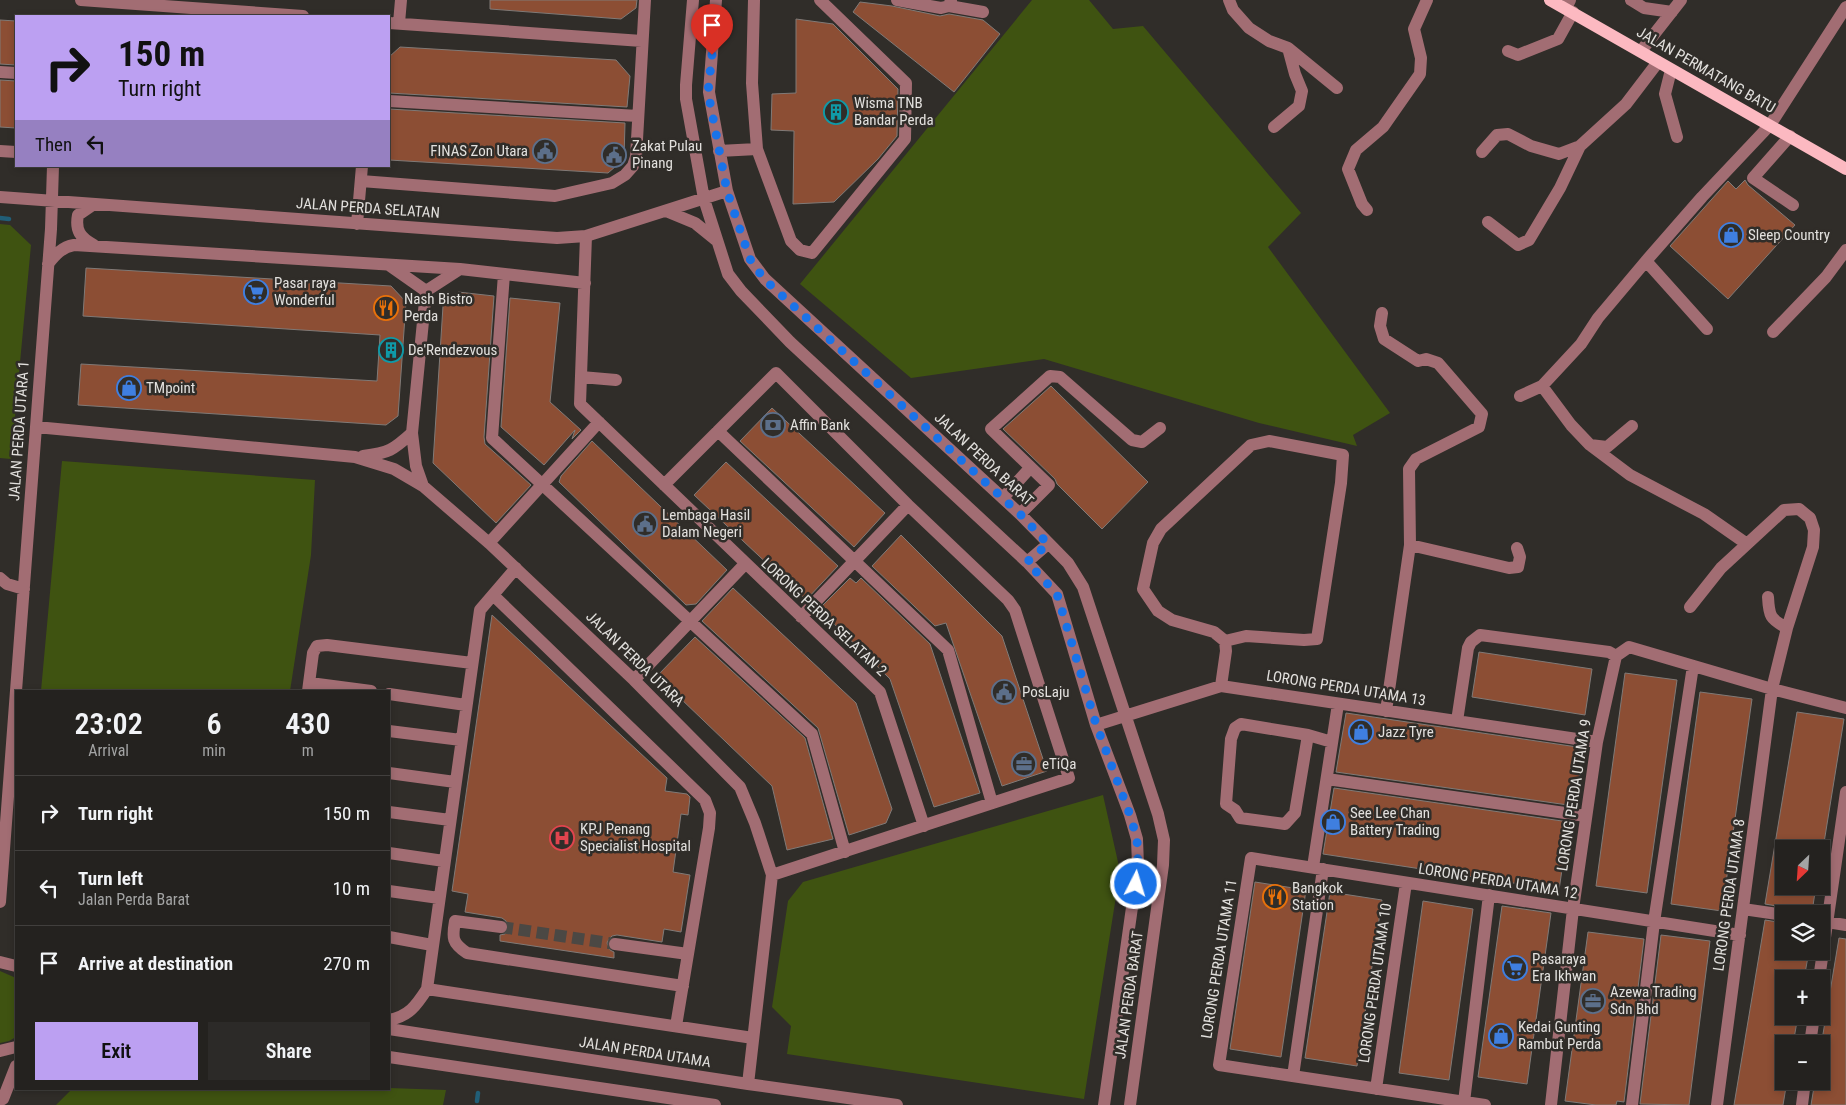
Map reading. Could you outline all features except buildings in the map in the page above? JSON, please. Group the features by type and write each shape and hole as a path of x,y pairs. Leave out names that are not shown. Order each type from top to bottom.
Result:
{"main road":[{"name":"JALAN PERMATANG BATU","path":"1550,0 1570,6 1671,70 1846,169"}],"street":[{"path":"81,0 168,8 286,15"},
{"path":"401,0 394,23 642,41"},
{"path":"361,181 555,196 612,183 625,175 633,166 636,156 645,0"},
{"name":"JALAN PERDA BARAT","path":"693,0 686,99 704,199 728,274 790,342 1027,562 1057,594 1096,724 1137,839 1138,866 1104,1105"},
{"name":"JALAN PERDA BARAT","path":"716,0 708,92 727,191 750,259 764,279 1020,514 1068,563 1083,587 1158,814 1164,840 1164,865 1130,1105"},
{"path":"754,0 752,83 757,149 791,241 800,250 812,253 905,139 906,82 820,0"},
{"path":"897,0 941,8 950,3 983,12"},
{"path":"1229,0 1233,10 1249,28 1269,41 1288,48 1338,88"},
{"path":"1367,210 1362,204 1348,169 1356,150 1383,127 1420,74 1421,58 1414,30 1427,0"},
{"path":"1632,0 1644,8 1672,12"},
{"path":"1641,51 1680,0"},
{"path":"1508,52 1518,55 1558,39 1570,6"},
{"path":"1520,396 1542,386 1581,344 1598,318 1646,261 1702,197 1770,125 1846,7"},
{"path":"1274,127 1299,106 1302,91 1288,48"},
{"path":"1482,152 1497,135 1508,134 1531,146 1559,154 1580,146 1626,104 1658,62"},
{"path":"1671,70 1665,94 1677,137"},
{"path":"0,72 15,73"},
{"path":"390,101 638,116"},
{"path":"1790,136 1753,178 1793,205"},
{"path":"1488,222 1518,245 1529,240 1560,188 1580,146"},
{"path":"719,151 757,149"},
{"path":"0,151 15,152"},
{"name":"JALAN PERDA UTARA 1","path":"0,902 6,744 24,589 48,264 53,167"},
{"path":"357,224 362,167"},
{"name":"JALAN PERDA SELATAN","path":"0,197 557,238 586,236 727,191"},
{"path":"94,204 78,215 76,226 81,238 98,247"},
{"path":"666,211 695,224 716,240"},
{"path":"586,236 581,377 616,380"},
{"path":"48,264 54,256 68,246 98,247 460,269 585,283"},
{"path":"1773,332 1826,277 1846,250"},
{"path":"1646,261 1707,329"},
{"path":"388,265 426,291"},
{"path":"426,291 460,269"},
{"path":"504,274 492,438 812,734 845,852"},
{"path":"423,486 416,466 412,433 426,291"},
{"path":"1382,313 1380,326 1384,339 1418,361 1426,359 1438,363 1482,414 1479,427 1416,460 1409,469 1410,545 1386,711"},
{"path":"664,484 776,373 908,506 1008,600 1015,610 1069,778 772,875"},
{"path":"1020,514 1048,485 991,428 1050,376 1060,378 1132,440 1142,442 1160,428"},
{"name":"LORONG PERDA SELATAN 2","path":"581,377 580,404 744,564 880,692 924,826"},
{"path":"1542,386 1571,425 1590,445 1630,475 1704,514 1747,544"},
{"path":"489,543 599,422"},
{"path":"1590,445 1607,447 1632,426"},
{"path":"36,427 355,457 382,454 394,449 412,433"},
{"path":"718,430 948,650 992,804"},
{"path":"1221,686 1226,651 1225,641 1214,632 1172,620 1158,610 1143,589 1153,543 1161,529 1252,445 1269,441 1343,455 1341,483 1317,639 1304,640 1246,636 1225,641"},
{"name":"JALAN PERDA UTARA","path":"355,457 394,469 423,486 489,543 634,680 740,787 755,823 772,875 748,1084"},
{"path":"1003,498 1030,468"},
{"path":"801,617 908,506"},
{"name":"LORONG PERDA UTAMA 8","path":"1690,607 1721,568 1784,510 1799,508 1810,518 1814,530 1813,547 1787,628 1772,689 1717,1105"},
{"path":"1027,562 1048,544"},
{"path":"1410,545 1509,568 1518,567 1520,557 1517,548"},
{"path":"634,680 744,564"},
{"path":"390,1020 398,1018 416,1007 427,989 480,610 516,568"},
{"path":"0,578 7,584 24,589"},
{"path":"493,595 705,800 710,813 709,828 676,1026"},
{"path":"1768,597 1769,613 1774,621 1787,628"},
{"path":"1457,721 1468,648 1471,642 1480,635 1609,652 1616,656 1629,647 1772,689 1846,708"},
{"path":"356,690 309,687 313,653 317,646 472,663"},
{"name":"LORONG PERDA UTAMA 9","path":"1551,1105 1586,816 1597,742 1616,656"},
{"path":"1632,1105 1654,922 1693,666"},
{"name":"LORONG PERDA UTAMA 13","path":"1096,724 1221,686 1597,742"},
{"path":"390,694 466,705"},
{"path":"1338,704 1327,779 1293,1076 1486,1105"},
{"path":"1308,735 1295,813 1291,819 1285,824 1240,818 1235,810 1226,804 1231,739 1235,728 1241,724 1308,735 1332,742"},
{"path":"390,731 461,740"},
{"path":"390,773 455,782"},
{"path":"1327,779 1586,816"},
{"path":"1827,905 1846,792"},
{"path":"390,812 450,820"},
{"path":"390,853 444,861"},
{"name":"LORONG PERDA UTAMA 12","path":"1251,858 1740,935"},
{"name":"LORONG PERDA UTAMA 11","path":"1251,858 1219,1066 1293,1076"},
{"name":"LORONG PERDA UTAMA 10","path":"1376,1089 1406,883"},
{"path":"390,891 439,898"},
{"path":"1464,1102 1489,895"},
{"path":"1743,909 1775,914"},
{"path":"436,918 501,927"},
{"path":"455,921 452,936 457,946 467,953 683,986"},
{"path":"1830,922 1846,925"},
{"path":"390,937 432,944"},
{"path":"616,944 688,954"},
{"path":"0,962 15,966"},
{"path":"427,989 753,1038"},
{"name":"JALAN PERDA UTAMA","path":"390,1029 897,1105"},
{"path":"0,1051 15,1046"},
{"path":"390,1057 715,1105"},
{"path":"0,1100 3,1099 15,1069"},
{"path":"1802,1105 1804,1090"}],"green space":[{"path":"1032,0 1089,0 1113,29 1143,26 1301,213 1268,247 1390,413 1353,435 1357,446 1259,423 1044,359 911,378 800,284"},
{"path":"0,224 10,225 31,245 11,459 0,458"},
{"path":"62,461 315,480 311,555 290,690 41,690"},
{"path":"1103,795 1120,871 1084,1099 787,1054 791,1026 772,1007 788,901 803,882"},
{"path":"0,971 15,978 15,1038 0,1043"},
{"path":"390,1088 446,1090 443,1105 56,1105 71,1090 390,1090"}],"waterway":[{"path":"0,218 9,219"},
{"path":"477,1101 478,1093"}],"tunnel":[{"path":"501,927 615,944"}],"place":[{"name":"Wisma TNB Bandar Perda","path":"836,112"},
{"name":"FINAS Zon Utara","path":"545,151"},
{"name":"Zakat Pulau Pinang","path":"614,155"},
{"name":"Sleep Country","path":"1731,235"},
{"name":"Pasar raya Wonderful","path":"256,292"},
{"name":"Nash Bistro Perda","path":"386,308"},
{"name":"De'Rendezvous","path":"391,350"},
{"name":"TMpoint","path":"129,388"},
{"name":"Affin Bank","path":"773,425"},
{"name":"Lembaga Hasil Dalam Negeri","path":"645,524"},
{"name":"PosLaju","path":"1004,692"},
{"name":"Jazz Tyre","path":"1361,732"},
{"name":"eTiQa","path":"1024,764"},
{"name":"See Lee Chan Battery Trading","path":"1333,822"},
{"name":"KPJ Penang Specialist Hospital","path":"562,838"},
{"name":"Bangkok Station","path":"1275,897"},
{"name":"Pasaraya Era Ikhwan","path":"1515,968"},
{"name":"Azewa Trading Sdn Bhd","path":"1593,1001"},
{"name":"Kedai Gunting Rambut Perda","path":"1501,1036"}],"route":[{"path":"712,55 708,92 727,191 750,259 764,279 1020,514 1048,544 1027,562 1057,594 1096,724 1137,839 1138,866 1136,884"}]}
